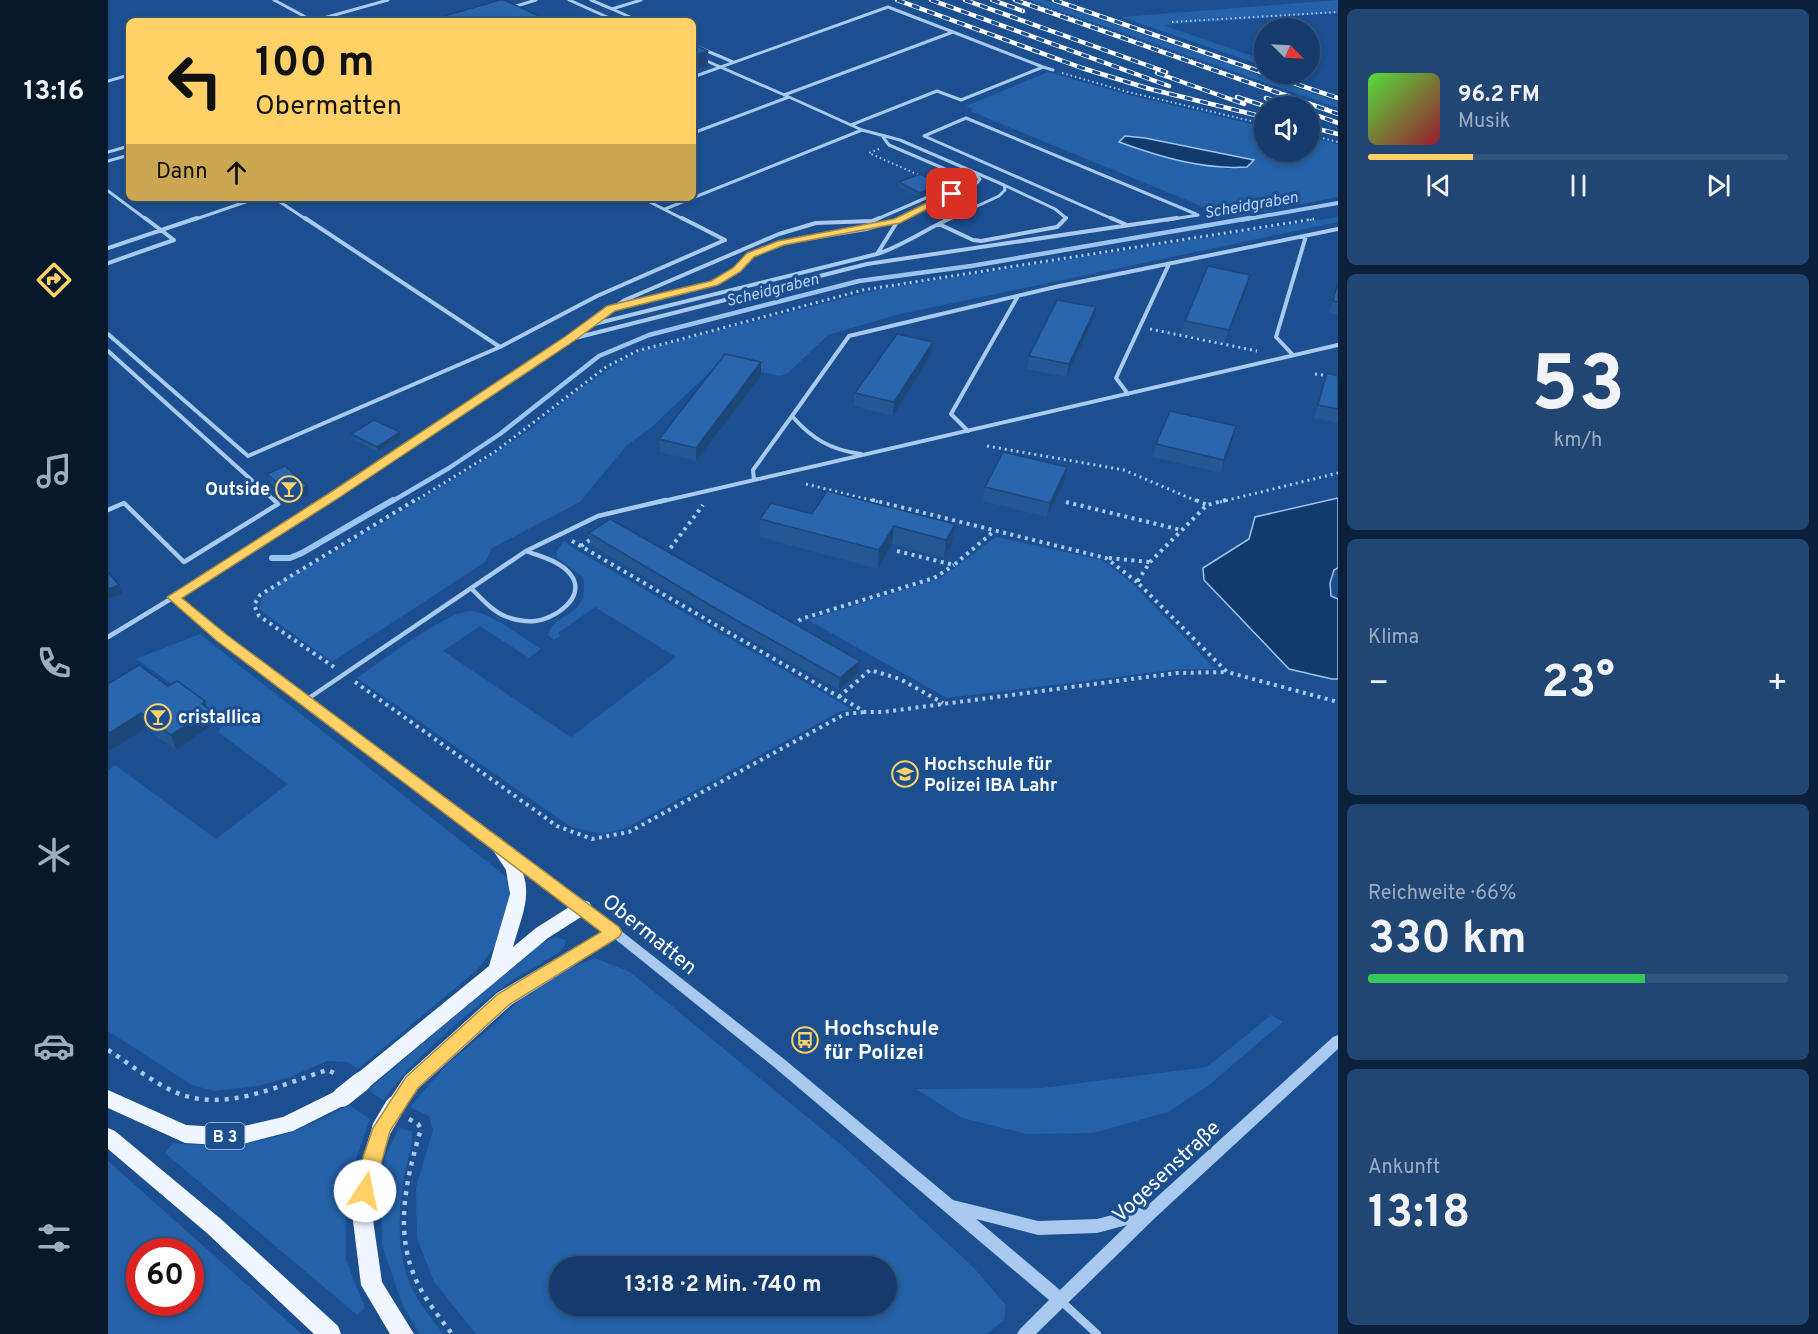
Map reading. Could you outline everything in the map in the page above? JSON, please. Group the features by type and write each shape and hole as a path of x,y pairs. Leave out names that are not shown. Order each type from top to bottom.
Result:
{"main road":[{"path":"495,841 514,868 519,894 497,970"},
{"name":"B 3","path":"108,1099 185,1134 235,1137 286,1125 349,1086 542,933 583,907"},
{"path":"403,1334 372,1285 362,1213 369,1169 392,1117 412,1082 504,999 614,932"},
{"path":"108,1137 215,1227 330,1334"}],"street":[{"name":"Obermatten","path":"200,619 583,907 778,1063 1060,1300"},
{"name":"Vogesenstraße","path":"1025,1334 1150,1212 1338,1041"},
{"path":"950,1206 1038,1228 1097,1226 1150,1212"},
{"path":"1060,1300 1097,1334"}],"lane":[{"path":"274,0 307,18"},
{"path":"324,18 388,0"},
{"path":"506,9 536,0"},
{"path":"569,0 609,18"},
{"path":"591,0 632,18"},
{"path":"612,9 641,0"},
{"path":"696,76 888,7 1053,70"},
{"path":"784,95 952,32"},
{"path":"696,46 733,62"},
{"path":"696,56 861,130 900,140 994,179 1055,209 1066,218 1057,227 981,241 973,240 939,224"},
{"path":"851,125 937,91 961,100 1043,67"},
{"path":"108,81 126,76"},
{"path":"696,132 789,97"},
{"path":"570,339 867,264 1198,215 966,118 924,136 1127,225"},
{"path":"696,197 861,130"},
{"path":"108,637 335,494 570,339 625,300 779,234 816,223 872,221 958,184 962,180 959,175 889,145 883,137"},
{"path":"108,152 126,147"},
{"path":"108,161 126,156"},
{"path":"952,194 977,183 980,179 972,171"},
{"path":"587,326 892,249 999,196 1005,190 1004,185"},
{"path":"108,190 174,240 108,263"},
{"path":"611,308 714,283 736,270 751,255 782,243 897,221 944,198"},
{"path":"108,248 248,201"},
{"path":"279,201 500,347"},
{"path":"108,334 248,456 500,347 597,296 725,240 648,201"},
{"path":"665,209 685,201"},
{"path":"877,254 897,221"},
{"path":"754,480 753,470 849,336 1018,296 1338,230"},
{"path":"1293,355 1276,337 1306,236"},
{"path":"1128,394 1116,378 1169,264"},
{"path":"968,431 951,414 1018,296"},
{"path":"306,700 526,551 598,516 1338,345"},
{"path":"108,351 279,504 184,562 124,503 108,510"},
{"path":"792,416 808,435 822,444 842,452 864,455"},
{"path":"471,588 504,615 535,621 553,616 572,599 576,592 575,583 565,569 526,551"},
{"path":"174,597 200,619"}],"path":[{"path":"1021,0 1338,112"},
{"path":"1172,22 1338,12"},
{"path":"1053,70 1128,92 1254,122"},
{"path":"1320,138 1338,142"},
{"path":"1140,327 1262,352 1293,355"},
{"path":"1315,374 1338,377"},
{"path":"987,446 1124,470 1207,505"},
{"path":"1137,582 1149,562 1207,505 1338,473"},
{"path":"806,484 1106,558 1149,562"},
{"path":"665,554 714,489"},
{"path":"1066,502 1181,531"},
{"path":"792,626 801,619 934,578 954,565 993,531"},
{"path":"561,534 865,712 883,712 1177,673 1227,672 1338,702"},
{"path":"581,546 597,536"},
{"path":"897,551 954,565"},
{"path":"1106,558 1137,582 1227,672"},
{"path":"649,585 657,580"},
{"path":"722,628 730,622"},
{"path":"839,697 870,670 900,679 943,703"},
{"path":"108,1050 175,1092 208,1101 231,1100 327,1070 349,1086"},
{"path":"392,1117 410,1119 421,1129 404,1208 403,1241 414,1276 452,1334"}],"shaded area":[{"path":"1029,0 1044,0 1254,73 1254,79"},
{"path":"1338,0 1338,13 1163,25 1254,57 1254,63 1121,17"},
{"path":"1048,72 1125,94 1254,125 1254,162 1320,162 1320,140 1338,144 1338,197 1236,217 1223,215 970,111 973,109 966,106","holes":["1145,138 1253,160 1229,169 1151,153 1120,142"]},
{"path":"1269,84 1286,84 1338,102 1338,108 1320,102 1320,96 1304,96"},
{"path":"1125,136 1145,138 1254,160 1247,167 1198,164 1150,153 1119,142"},
{"path":"1338,217 1338,222 896,315 828,335 788,373 780,376 719,363 652,427 626,446 580,502 492,548 485,562 332,662 259,609 262,597 282,581 327,557 480,463 527,432 577,391 619,362 647,349 880,289"},
{"path":"1338,498 1338,568 1334,570 1330,583 1331,596 1338,599 1338,679 1332,679 1289,669 1204,580 1203,568 1249,539 1255,517"},
{"path":"996,537 1102,560 1132,583 1215,669 1179,669 947,698 808,620 941,578"},
{"path":"564,541 853,710 841,711 626,828 602,834 571,827 357,678 431,627 461,613 472,611 480,613 498,621 541,649 529,658 480,626 443,651 571,737 676,657 595,607 558,633 561,636 554,640 548,635 558,621 582,601 584,591 583,577 557,558 556,552"},
{"path":"200,634 509,879 509,901 501,922 504,924 497,944 477,970 358,1069 347,1062 327,1061 290,1077 258,1086 214,1091 192,1085 108,1031 108,770 115,765 216,839 288,784 218,732 226,722 136,659"},
{"path":"555,937 566,940 564,948 516,978 458,1023 411,1067 383,1100 368,1090 538,945"},
{"path":"595,958 630,972 845,1148 974,1268 1006,1305 1004,1320 987,1334 476,1334 434,1282 417,1238 416,1187 433,1130 429,1116 410,1107 447,1064 496,1023 526,994 570,968"},
{"path":"1271,1015 1283,1022 1209,1085 1168,1112 1093,1133 1027,1134 962,1118 916,1089 1042,1088 1207,1067"},
{"path":"349,1105 370,1119 346,1188 346,1260 365,1308 357,1315 165,1153 173,1143 222,1145 264,1140 305,1127"},
{"path":"399,1128 412,1131 401,1196 402,1255 409,1283 443,1334 420,1334 403,1306 382,1245 385,1156"},
{"path":"108,1161 194,1238 126,1238 126,1316 204,1316 204,1247 302,1334 108,1334"}],"building":[{"path":"504,0 543,18 437,18"},
{"path":"696,45 708,51 696,55"},
{"path":"920,174 940,184 920,193 899,182"},
{"path":"958,188 970,194 950,203 938,198"},
{"path":"1208,266 1250,275 1229,330 1185,321"},
{"path":"1338,281 1338,302 1333,301"},
{"path":"1057,300 1096,307 1069,364 1029,356"},
{"path":"897,334 933,342 894,402 855,393"},
{"path":"725,354 761,362 696,448 659,439"},
{"path":"1327,373 1338,376 1338,409 1318,405"},
{"path":"1170,411 1236,426 1224,460 1156,444"},
{"path":"374,420 400,432 377,447 351,434"},
{"path":"1003,452 1067,467 1050,503 985,487"},
{"path":"285,466 307,486 290,493 267,474"},
{"path":"827,491 955,524 946,540 894,526 879,550 760,519 771,503 812,514"},
{"path":"610,519 860,661 840,678 720,611 589,533"},
{"path":"108,572 119,585 108,589"},
{"name":"cristallica","path":"139,665 168,686 177,681 205,701 202,704 210,710 171,735 141,713 108,734 108,684"}],"waterway":[{"name":"Scheidgraben","path":"1241,220 1338,203"},
{"name":"Scheidgraben","path":"391,502 449,468 500,434 599,356 649,335 859,281 971,266 1250,218"},
{"name":"Scheidgraben","path":"272,558 290,558 302,553 393,500"}],"railway":[{"path":"897,0 1082,68 1150,89 1254,115"},
{"path":"931,0 1169,86"},
{"path":"965,0 1166,72"},
{"path":"992,0 1023,11"},
{"path":"1015,0 1338,114"},
{"path":"1054,0 1254,70"},
{"path":"1157,73 1244,104"},
{"path":"1296,84 1338,98"},
{"path":"1237,97 1254,102"},
{"path":"1320,117 1338,123"},
{"path":"1320,130 1338,134"}],"place":[{"name":"Outside","path":"289,489"},
{"name":"cristallica","path":"158,717"},
{"name":"Hochschule für Polizei IBA Lahr","path":"905,774"},
{"name":"Hochschule für Polizei","path":"805,1040"}],"route":[{"path":"365,1191 369,1169 382,1128 394,1106 412,1082 504,999 614,932 222,638 174,597 570,339 611,308 714,283 736,270 751,255 782,243 866,229 897,221 909,213 952,194"}]}
